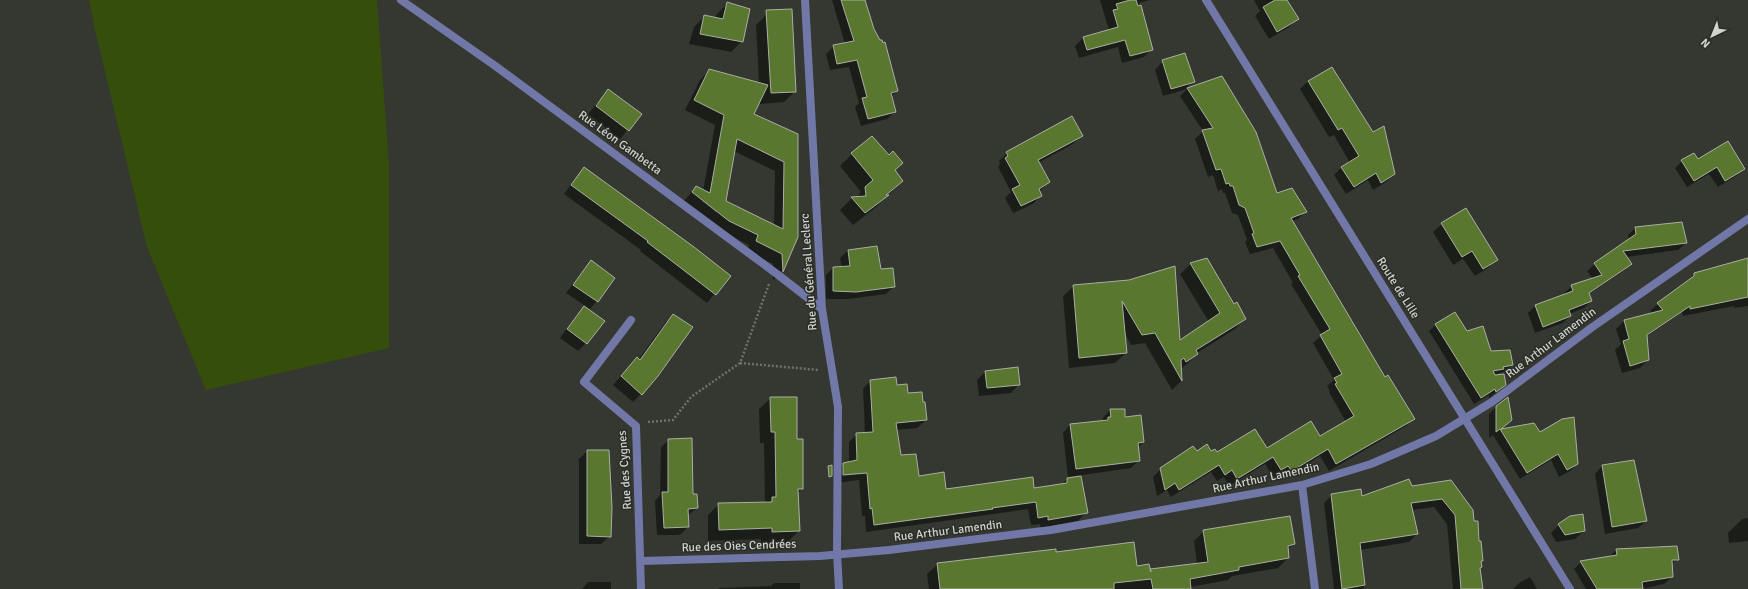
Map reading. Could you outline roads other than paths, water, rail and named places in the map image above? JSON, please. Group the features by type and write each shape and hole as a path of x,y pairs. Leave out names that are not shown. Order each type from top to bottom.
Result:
{"street":[{"name":"Rue Léon Gambetta","path":"401,0 494,65 777,274 822,309"},
{"name":"Rue du Général Leclerc","path":"805,0 822,309 838,407 838,589"},
{"name":"Route de Lille","path":"1206,0 1570,589"},
{"name":"Rue Arthur Lamendin","path":"837,554 889,550 1051,530 1302,485 1371,464 1436,436 1492,402 1590,328 1748,219"},
{"name":"Rue des Cygnes","path":"630,320 584,382 636,426 641,589"},
{"path":"1302,485 1316,589"},
{"name":"Rue des Oies Cendrées","path":"641,561 837,554"}]}
